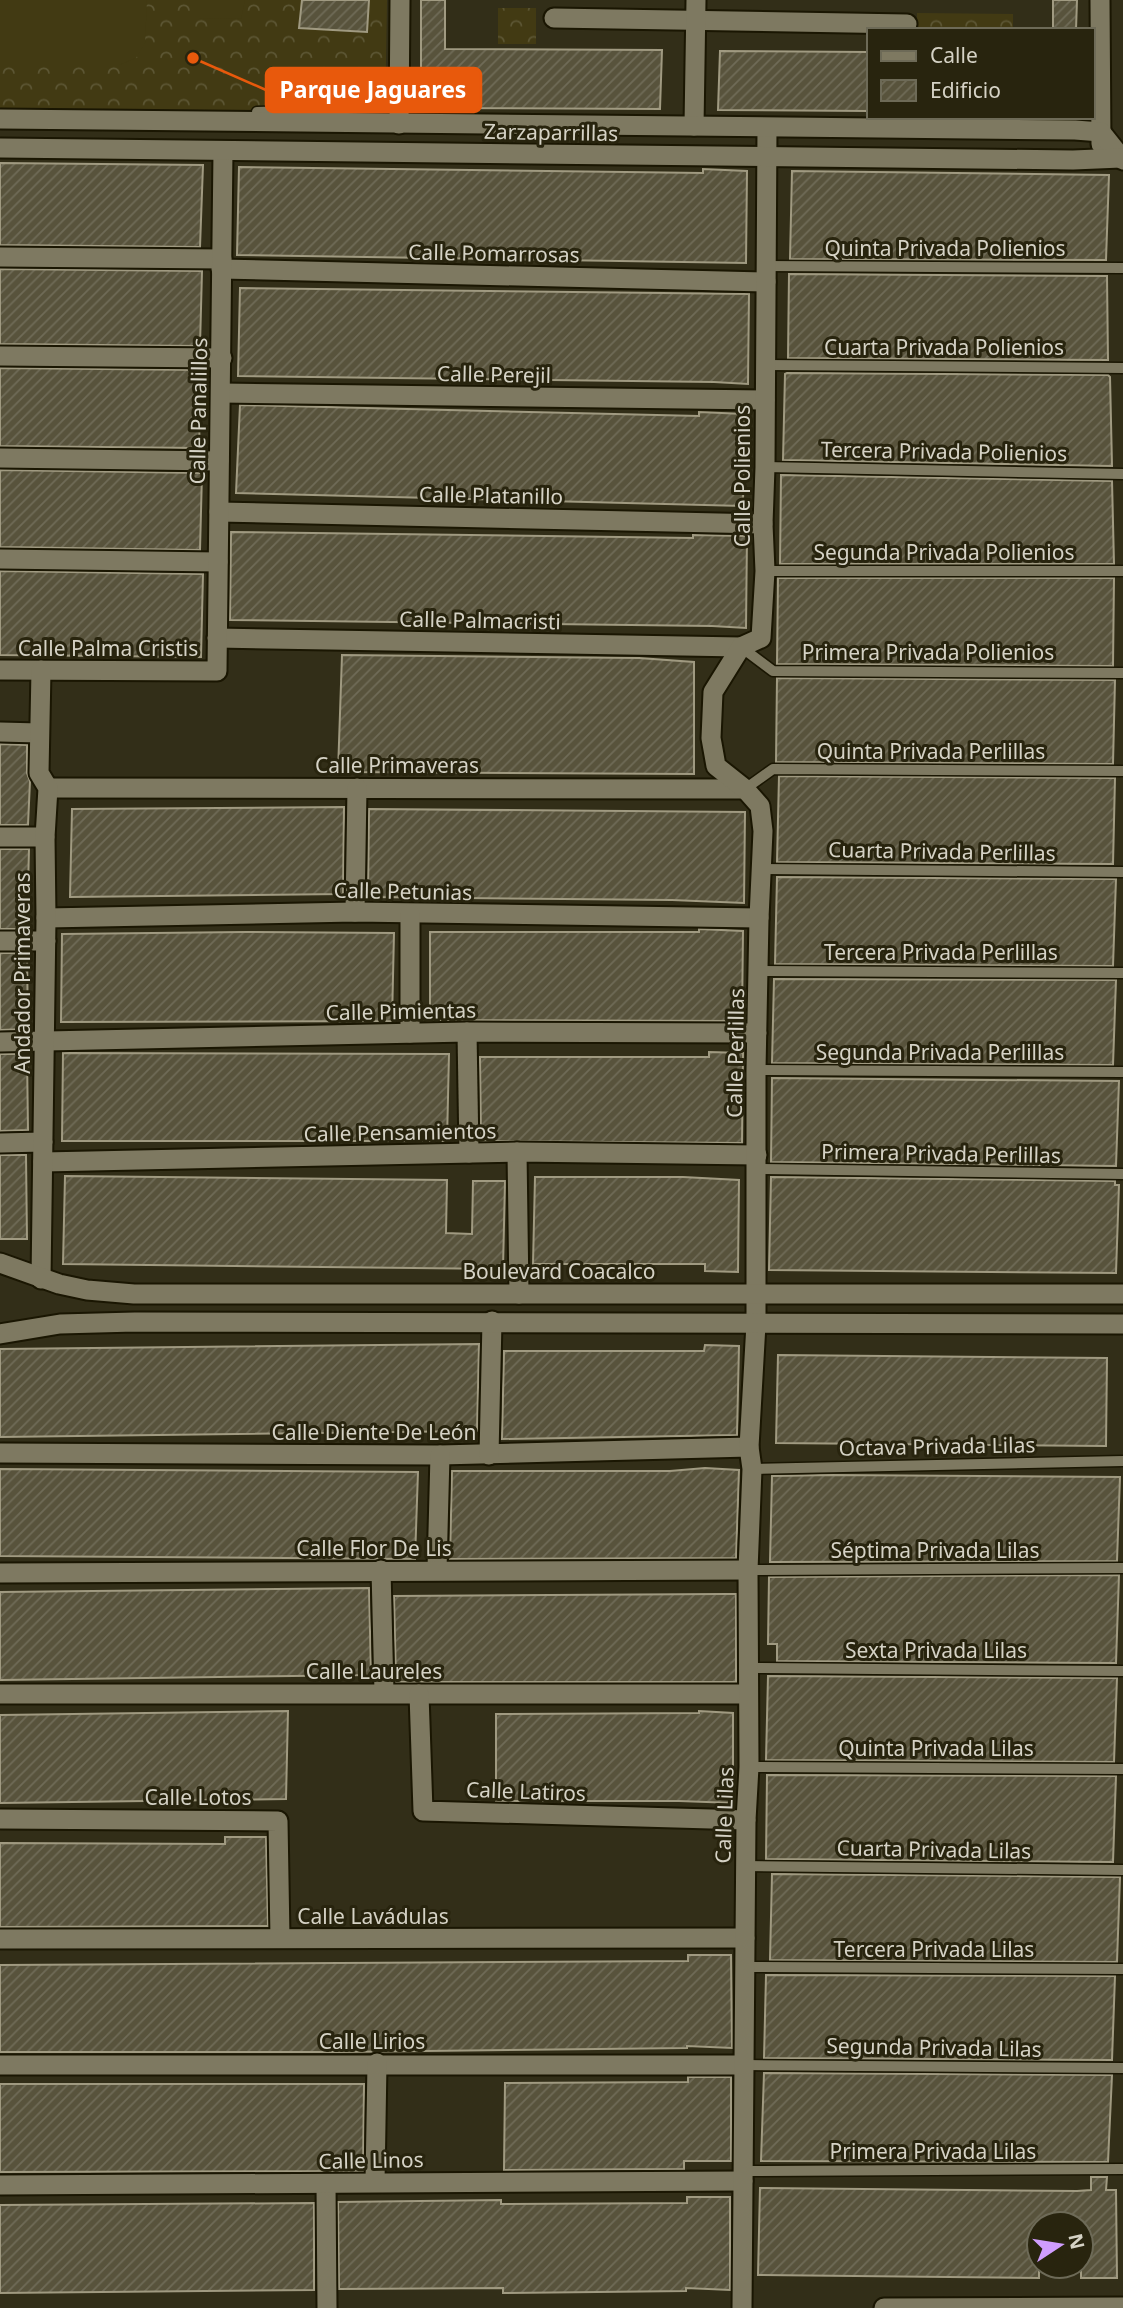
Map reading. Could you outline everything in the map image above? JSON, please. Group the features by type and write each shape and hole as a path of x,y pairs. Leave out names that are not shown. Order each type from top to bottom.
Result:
{"street":[{"path":"399,124 400,0"},
{"path":"694,126 696,0"},
{"path":"1100,0 1101,159"},
{"path":"554,18 907,24"},
{"name":"Zarzaparrillas","path":"0,119 1101,132"},
{"name":"Calle Polienios","path":"745,789 716,766 711,738 713,692 741,647 761,638 765,571 762,524 765,467 766,128"},
{"path":"1101,132 1122,159"},
{"name":"Zarzaparrillas","path":"0,148 1122,159"},
{"name":"Calle Panalillos","path":"217,671 223,151"},
{"name":"Calle Pomarrosas","path":"0,257 766,274"},
{"path":"0,356 222,358"},
{"name":"Calle Perejil","path":"221,393 765,400"},
{"path":"0,458 219,461"},
{"name":"Calle Platanillo","path":"219,512 762,524"},
{"path":"0,559 218,562"},
{"name":"Calle Palmacristi","path":"217,638 741,647"},
{"name":"Calle Palma Cristis","path":"0,670 217,671"},
{"name":"Andador Primaveras","path":"41,670 39,773 48,788 45,837 47,918 41,1279"},
{"path":"0,732 39,733"},
{"name":"Calle Primaveras","path":"48,788 745,789"},
{"path":"355,912 358,788"},
{"name":"Calle Perlillas","path":"745,789 760,806 763,831 756,1070 756,1324"},
{"path":"0,837 45,837"},
{"name":"Calle Petunias","path":"47,918 355,912 759,918"},
{"path":"410,914 410,1033"},
{"path":"0,941 46,941"},
{"path":"467,1032 469,1153"},
{"name":"Calle Pimientas","path":"0,1042 467,1032 757,1033"},
{"path":"0,1143 43,1142"},
{"path":"517,1152 519,1294"},
{"name":"Calle Pensamientos","path":"43,1162 517,1152 758,1162"},
{"name":"Boulevard Coacalco","path":"0,1264 41,1279 87,1290 134,1294 1123,1294"},
{"path":"489,1455 492,1321"},
{"path":"0,1334 88,1322 1123,1324"},
{"name":"Calle Lilas","path":"742,2308 744,1967 749,1766 748,1570 752,1469 749,1447 756,1324"},
{"name":"Calle Diente De León","path":"0,1453 489,1455 749,1447"},
{"path":"437,1570 440,1455"},
{"path":"381,1570 384,1692"},
{"name":"Calle Flor De Lis","path":"0,1573 748,1570"},
{"name":"Calle Laureles","path":"0,1694 747,1694"},
{"name":"Calle Latiros","path":"419,1694 423,1811 746,1820"},
{"name":"Calle Lotos","path":"0,1819 278,1821 280,1938"},
{"name":"Calle Lavádulas","path":"0,1939 745,1938"},
{"path":"375,2182 377,2063"},
{"name":"Calle Lirios","path":"0,2065 745,2065"},
{"name":"Calle Linos","path":"0,2185 743,2176"},
{"path":"326,2183 327,2308"},
{"path":"884,2308 1123,2307"}],"lane":[{"name":"Quinta Privada Polienios","path":"766,274 1123,268"},
{"name":"Cuarta Privada Polienios","path":"766,365 1123,368"},
{"name":"Tercera Privada Polienios","path":"765,467 1123,474"},
{"name":"Segunda Privada Polienios","path":"765,571 1123,571"},
{"name":"Primera Privada Polienios","path":"741,647 773,671 1123,673"},
{"name":"Quinta Privada Perlillas","path":"745,789 773,769 1123,771"},
{"name":"Cuarta Privada Perlillas","path":"761,869 1123,872"},
{"name":"Tercera Privada Perlillas","path":"759,971 1123,973"},
{"name":"Segunda Privada Perlillas","path":"756,1070 1123,1072"},
{"name":"Primera Privada Perlillas","path":"758,1162 1123,1174"},
{"name":"Octava Privada Lilas","path":"752,1469 1123,1461"},
{"name":"Séptima Privada Lilas","path":"748,1570 1123,1568"},
{"name":"Sexta Privada Lilas","path":"749,1668 1123,1671"},
{"name":"Quinta Privada Lilas","path":"749,1766 1123,1769"},
{"name":"Cuarta Privada Lilas","path":"746,1866 1123,1870"},
{"name":"Tercera Privada Lilas","path":"744,1967 1123,1969"},
{"name":"Segunda Privada Lilas","path":"745,2065 1123,2068"},
{"name":"Primera Privada Lilas","path":"743,2176 1123,2169"}],"green space":[{"path":"0,0 387,0 385,123 0,117"},
{"path":"0,0 147,0 145,43 136,58 119,65 0,65"},
{"path":"198,0 245,0 241,19 198,18"},
{"path":"498,8 536,8 536,44 498,44"},
{"path":"917,13 1013,14 1013,28 917,28"}],"building":[{"path":"302,0 369,0 367,32 299,28"},
{"path":"421,0 445,0 445,49 662,50 660,109 421,108"},
{"path":"1053,0 1077,0 1076,28 1053,28"},
{"path":"720,51 867,52 867,111 718,110"},
{"path":"0,163 203,165 200,247 0,245"},
{"path":"239,167 703,173 703,169 747,171 746,263 237,255"},
{"path":"792,171 1109,175 1106,260 790,259"},
{"path":"0,269 202,271 200,346 0,344"},
{"path":"789,274 1107,276 1108,360 788,358"},
{"path":"240,288 749,294 748,384 238,376"},
{"path":"0,368 201,370 199,448 0,446"},
{"path":"787,373 1108,375 1112,466 783,460"},
{"path":"240,405 699,416 699,412 744,414 743,506 236,493"},
{"path":"0,470 202,473 200,550 0,547"},
{"path":"781,475 1112,481 1114,564 780,564"},
{"path":"231,532 693,538 693,535 747,536 746,628 230,620"},
{"path":"0,571 203,574 201,657 0,655"},
{"path":"778,578 1114,578 1113,666 777,664"},
{"path":"342,655 639,658 694,662 694,774 338,772"},
{"path":"777,678 1115,680 1113,764 776,762"},
{"path":"0,744 27,745 27,773 30,781 28,825 0,825"},
{"path":"779,776 1115,778 1113,864 777,862"},
{"path":"344,807 343,894 70,897 72,809"},
{"path":"369,809 745,812 744,903 368,897"},
{"path":"0,849 29,849 27,929 0,929"},
{"path":"777,877 1116,879 1113,966 775,964"},
{"path":"699,929 743,931 742,1021 430,1020 430,932 699,932"},
{"path":"394,933 392,1021 61,1022 62,934"},
{"path":"0,953 27,953 28,1029 0,1030"},
{"path":"774,979 1116,980 1113,1065 772,1063"},
{"path":"709,1052 743,1053 742,1143 481,1141 480,1057 709,1057"},
{"path":"63,1053 449,1054 447,1141 62,1141"},
{"path":"0,1054 27,1054 28,1130 0,1131"},
{"path":"772,1078 1119,1081 1116,1166 771,1162"},
{"path":"0,1155 26,1155 27,1239 0,1239"},
{"path":"65,1176 447,1180 446,1233 472,1234 473,1181 505,1181 503,1269 63,1264"},
{"path":"535,1177 683,1177 739,1180 738,1272 705,1271 705,1264 533,1264"},
{"path":"771,1177 1115,1181 1115,1185 1119,1185 1116,1273 769,1270"},
{"path":"479,1344 477,1431 0,1437 0,1349"},
{"path":"705,1345 739,1346 737,1435 502,1439 504,1351 704,1351"},
{"path":"778,1355 1107,1358 1106,1446 776,1443"},
{"path":"705,1468 739,1470 736,1558 450,1559 452,1471 670,1471"},
{"path":"0,1469 418,1472 415,1559 0,1556"},
{"path":"772,1476 1120,1477 1117,1561 770,1562"},
{"path":"1119,1575 1116,1663 777,1661 777,1644 768,1644 769,1577"},
{"path":"369,1588 371,1675 0,1680 0,1592"},
{"path":"736,1594 736,1682 396,1682 394,1596"},
{"path":"768,1676 1117,1678 1114,1762 766,1760"},
{"path":"288,1711 286,1799 0,1803 0,1715"},
{"path":"699,1711 733,1713 733,1803 496,1801 496,1714"},
{"path":"767,1775 1116,1776 1113,1862 766,1859"},
{"path":"225,1837 266,1837 268,1926 0,1927 0,1843 225,1844"},
{"path":"772,1874 1120,1877 1117,1962 770,1960"},
{"path":"688,1955 731,1955 732,2048 687,2046 339,2052 0,2052 0,1965 688,1961"},
{"path":"766,1975 1115,1976 1112,2060 764,2058"},
{"path":"764,2073 1112,2075 1108,2162 761,2161"},
{"path":"688,2077 731,2077 731,2161 684,2161 684,2169 504,2170 505,2083 688,2082"},
{"path":"0,2084 364,2084 363,2171 0,2172"},
{"path":"1091,2177 1107,2177 1106,2190 1116,2190 1117,2278 1095,2278 1095,2210 1025,2210 1025,2278 758,2275 760,2188 1091,2190"},
{"path":"687,2197 730,2197 730,2290 686,2288 686,2291 503,2293 503,2288 339,2289 338,2202 501,2200 501,2204 687,2203"},
{"path":"314,2203 314,2290 0,2293 0,2205"}],"place":[{"name":"Parque Jaguares","path":"193,58"}]}
